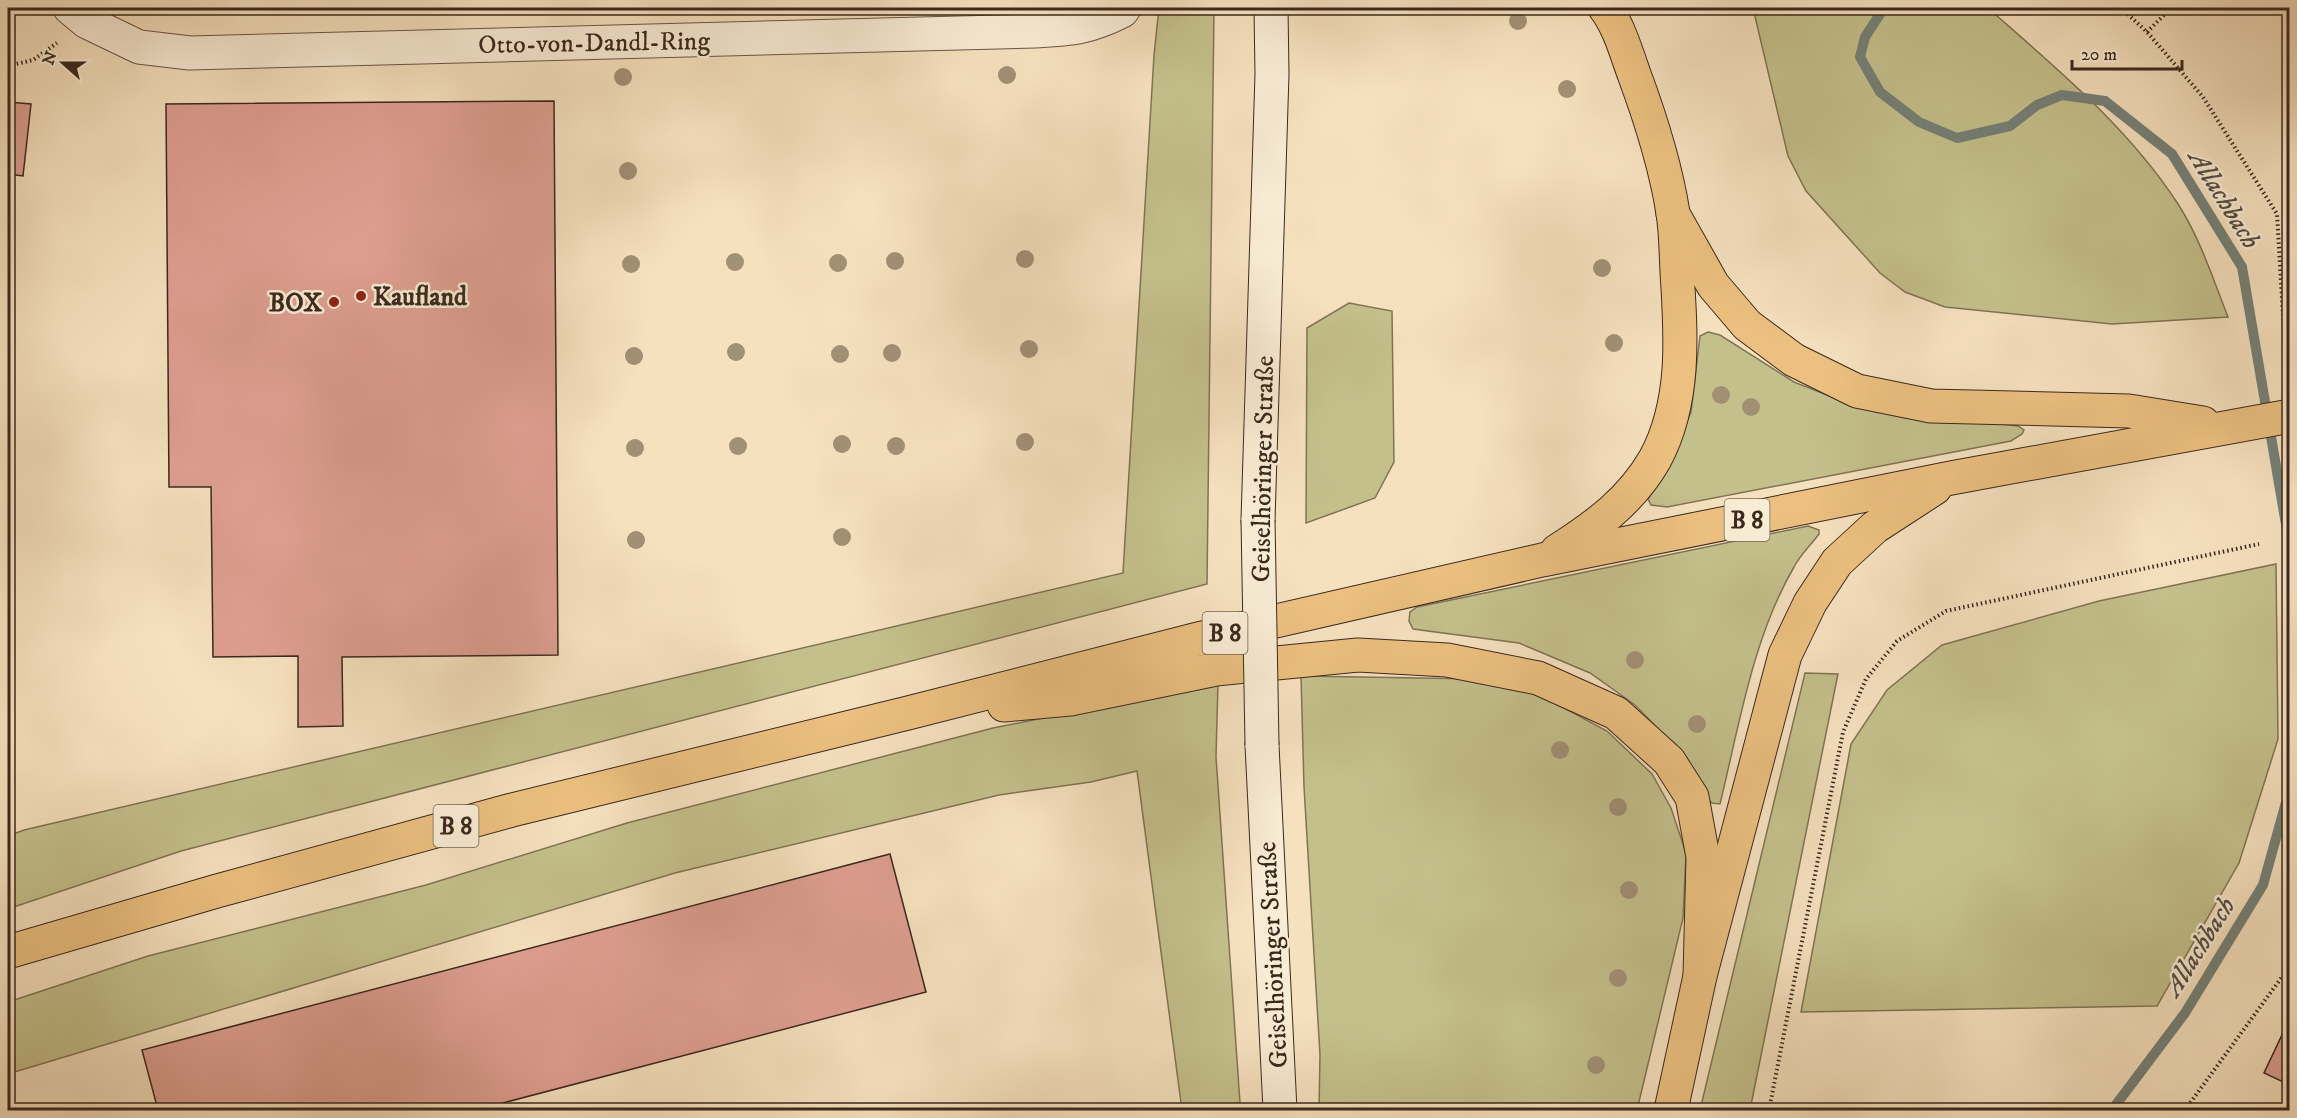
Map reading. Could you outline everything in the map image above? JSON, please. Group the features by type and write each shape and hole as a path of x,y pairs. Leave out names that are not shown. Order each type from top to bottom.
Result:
{"main road":[{"name":"Geiselhöringer Straße","path":"1271,8 1272,74 1258,520 1262,746 1280,1110"},
{"path":"1542,560 1601,522 1617,506 1654,459 1667,432 1679,369 1680,332 1673,214 1648,113 1625,51 1605,8"},
{"name":"Otto-von-Dandl-Ring","path":"78,15 139,47 190,53 1035,31 1072,29 1096,24 1123,9"},
{"path":"1673,214 1713,285 1747,325 1794,360 1857,391 1931,406 2129,411 2226,427"},
{"name":"B 8","path":"8,952 217,891 512,810 1202,638 1542,560 1951,478 2289,416"},
{"path":"1671,1110 1700,976 1785,655 1810,603 1837,562 1875,527 1951,478"},
{"path":"908,713 1070,699 1216,669 1358,655 1447,660 1538,678 1616,713 1669,760 1692,797 1703,857 1700,976"}],"path":[{"path":"2121,8 2147,32 2203,97 2277,214 2289,383"},
{"path":"2147,32 2171,8"},
{"path":"8,66 33,60 78,15"},
{"path":"1769,1110 1843,732 1866,679 1897,641 1946,611 2259,544"},
{"path":"2185,1110 2289,966"}],"shaded area":[{"path":"1159,8 1214,8 1207,584 181,851 8,909 8,836 24,830 1123,573 1154,55"},
{"path":"1753,8 1988,8 2090,100 2137,149 2158,176 2178,204 2193,231 2228,317 2112,324 1945,307 1905,292 1880,273 1806,191 1788,156"},
{"path":"1349,303 1392,311 1394,462 1375,498 1306,523 1307,328"},
{"path":"1708,332 1720,335 1794,382 1860,408 2018,426 2024,430 2011,441 1667,507 1651,505 1648,499 1670,464 1691,412 1700,336"},
{"path":"1808,526 1819,530 1819,534 1796,563 1768,623 1749,682 1720,804 1712,803 1706,797 1687,758 1635,705 1590,673 1519,643 1413,629 1409,621 1410,612 1417,607"},
{"path":"2276,564 2278,739 2239,863 2157,1006 1801,1012 1851,744 1887,690 1942,645 2099,601"},
{"path":"1805,673 1838,674 1750,1110 1700,1110"},
{"path":"1301,676 1479,679 1540,695 1607,731 1652,774 1671,808 1686,853 1683,918 1637,1110 1319,1110 1320,1055 1304,787"},
{"path":"1218,683 1216,757 1240,1103 1182,1110 1137,771 1091,782 999,795 675,873 8,1074 8,1002 148,956 426,885 627,823 993,728"}],"building":[{"name":"Kaufland","path":"554,101 558,655 342,657 343,726 298,727 298,656 213,657 211,487 169,487 166,104"},
{"path":"8,102 31,104 23,176 8,174"},
{"path":"890,854 926,992 476,1110 158,1110 142,1050"},
{"path":"2290,1018 2290,1085 2264,1073"}],"waterway":[{"name":"Allachbach","path":"1884,8 1865,37 1860,57 1880,92 1919,122 1957,138 2010,126 2037,105 2062,95 2105,101 2172,154 2242,267 2290,548"},
{"name":"Allachbach","path":"2112,1110 2185,1013 2263,885 2290,788"}],"place":[{"name":"Kaufland","path":"361,296"},
{"name":"BOX","path":"334,302"}]}
